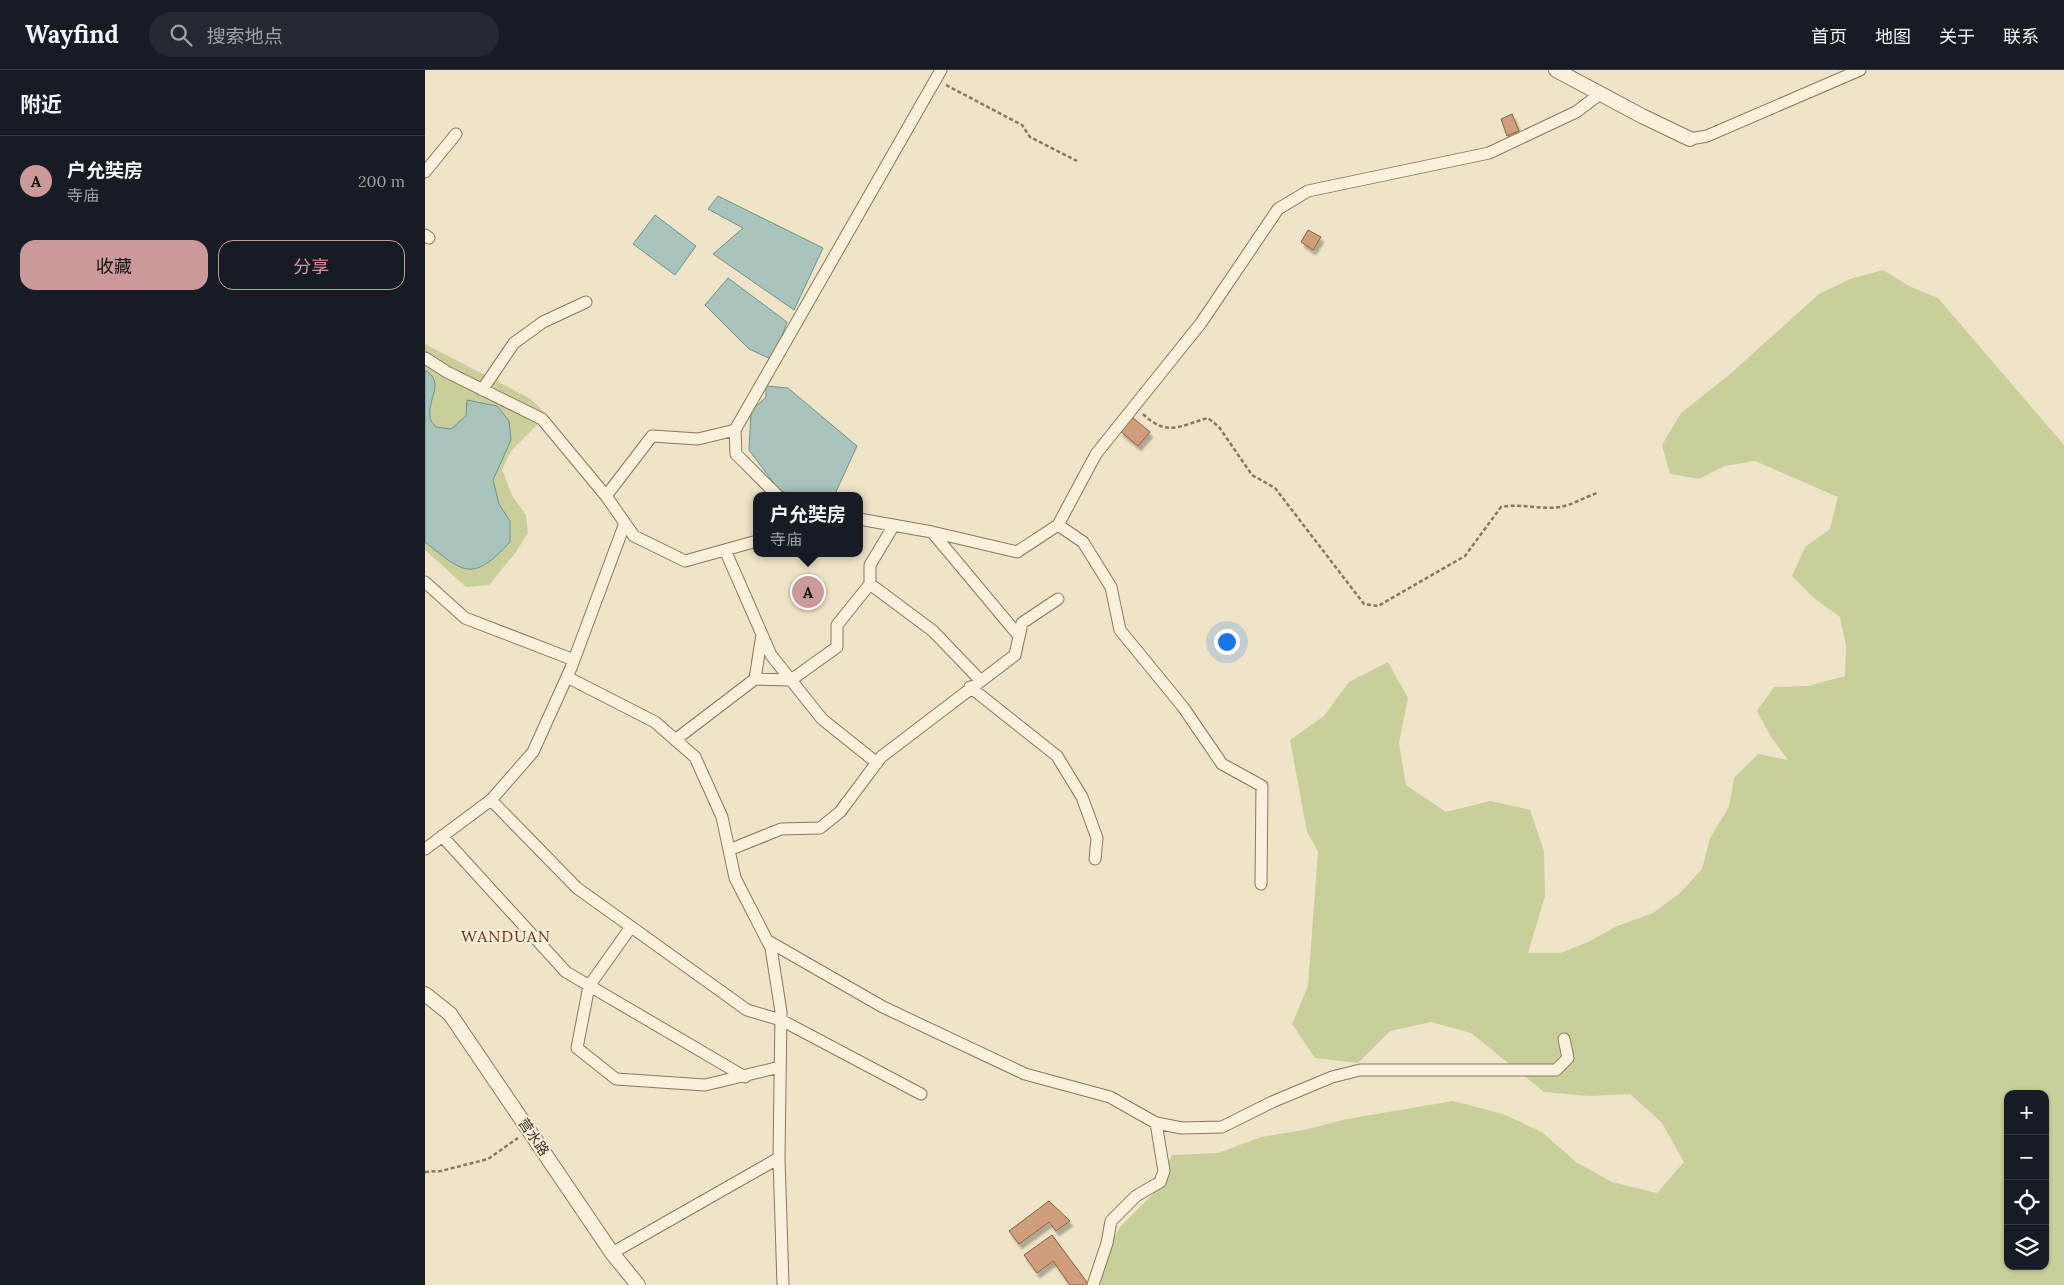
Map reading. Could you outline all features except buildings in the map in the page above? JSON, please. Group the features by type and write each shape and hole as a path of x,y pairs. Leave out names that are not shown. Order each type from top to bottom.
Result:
{"street":[{"path":"1556,70 1690,139 1707,136 1860,70"},
{"path":"774,492 736,454 735,430 939,75"},
{"path":"863,520 932,532 1017,552 1058,525 1096,454 1201,323 1278,209 1308,191 1489,153 1576,112 1600,94"},
{"path":"425,172 457,134"},
{"path":"483,390 514,343 543,322 586,302"},
{"path":"425,358 483,390 542,419 605,496 634,536 685,561 753,542"},
{"path":"605,496 652,436 699,439 735,430"},
{"path":"425,849 491,800 533,752 574,660 625,524"},
{"path":"675,740 755,679 791,680 837,647 837,625 869,584 869,564 894,525"},
{"path":"1058,525 1083,542 1111,587 1120,630 1183,708 1222,764 1262,786 1261,884"},
{"path":"932,532 1019,636"},
{"path":"725,550 771,655 822,719 877,763"},
{"path":"425,582 465,618 574,660"},
{"path":"869,584 933,631 975,684 1057,756 1082,797 1097,838 1095,858"},
{"path":"729,850 781,829 820,828 840,812 881,757 1015,655 1022,623 1058,599"},
{"path":"755,679 762,634"},
{"path":"567,677 655,722 695,757 722,817 735,878 771,948 781,1020 779,1158 783,1285"},
{"path":"491,800 577,888 747,1010 781,1020 921,1094"},
{"path":"442,836 566,972 745,1077"},
{"path":"631,927 589,986 577,1048 616,1079 705,1085 745,1077 780,1067"},
{"path":"767,941 883,1007 1025,1074 1110,1097 1156,1123 1182,1128 1221,1127 1272,1102 1331,1077 1360,1070 1556,1070 1568,1058 1564,1039"},
{"name":"营水路","path":"425,994 450,1014 612,1253 638,1285"},
{"path":"1093,1285 1107,1243 1111,1222 1136,1196 1160,1182 1164,1171 1156,1123"},
{"path":"612,1253 779,1158"}],"path":[{"path":"939,75 1022,125 1030,136 1077,161"},
{"path":"1134,406 1160,428 1172,428 1208,418 1219,427 1252,475 1275,488 1364,604 1378,606 1465,556 1501,507 1515,504 1560,507 1597,493"},
{"path":"425,1172 441,1171 487,1159 530,1131"}],"green space":[{"path":"1883,270 1909,286 1938,298 2064,445 2064,1285 1101,1285 1100,1265 1120,1227 1152,1195 1172,1155 1218,1153 1261,1137 1304,1130 1347,1119 1453,1101 1503,1114 1542,1132 1576,1162 1612,1182 1657,1193 1684,1162 1662,1123 1630,1094 1589,1096 1544,1092 1471,1033 1431,1022 1390,1031 1358,1063 1315,1058 1292,1024 1308,986 1318,851 1307,832 1290,740 1324,716 1349,682 1388,662 1408,698 1399,743 1406,785 1446,812 1490,801 1530,810 1544,851 1545,896 1528,953 1560,953 1588,942 1617,926 1653,913 1680,893 1702,869 1710,838 1729,807 1734,778 1758,754 1788,760 1771,737 1757,711 1774,687 1808,686 1845,676 1846,646 1840,617 1814,598 1792,576 1805,547 1830,529 1838,497 1755,461 1725,466 1699,479 1670,474 1662,445 1681,413 1729,375 1819,294 1850,279"},
{"path":"425,344 531,399 547,415 511,451 502,470 513,497 526,515 528,533 516,552 489,585 466,587 425,550"}],"water":[{"path":"718,196 823,248 794,310 713,254 743,228 708,209"},
{"path":"655,215 696,246 675,275 633,244"},
{"path":"728,278 787,322 773,360 749,349 705,305"},
{"path":"425,370 434,380 435,386 430,417 436,427 451,429 466,416 467,400 497,406 509,421 511,440 493,480 499,504 510,521 510,542 486,564 477,568 468,569 449,561 425,542"},
{"path":"766,386 788,388 857,446 836,492 784,492 779,490 749,450 751,411 766,397"}],"place":[{"name":"户允奘房","path":"808,592"}],"district":[{"name":"WANDUAN","path":"506,936"}]}
